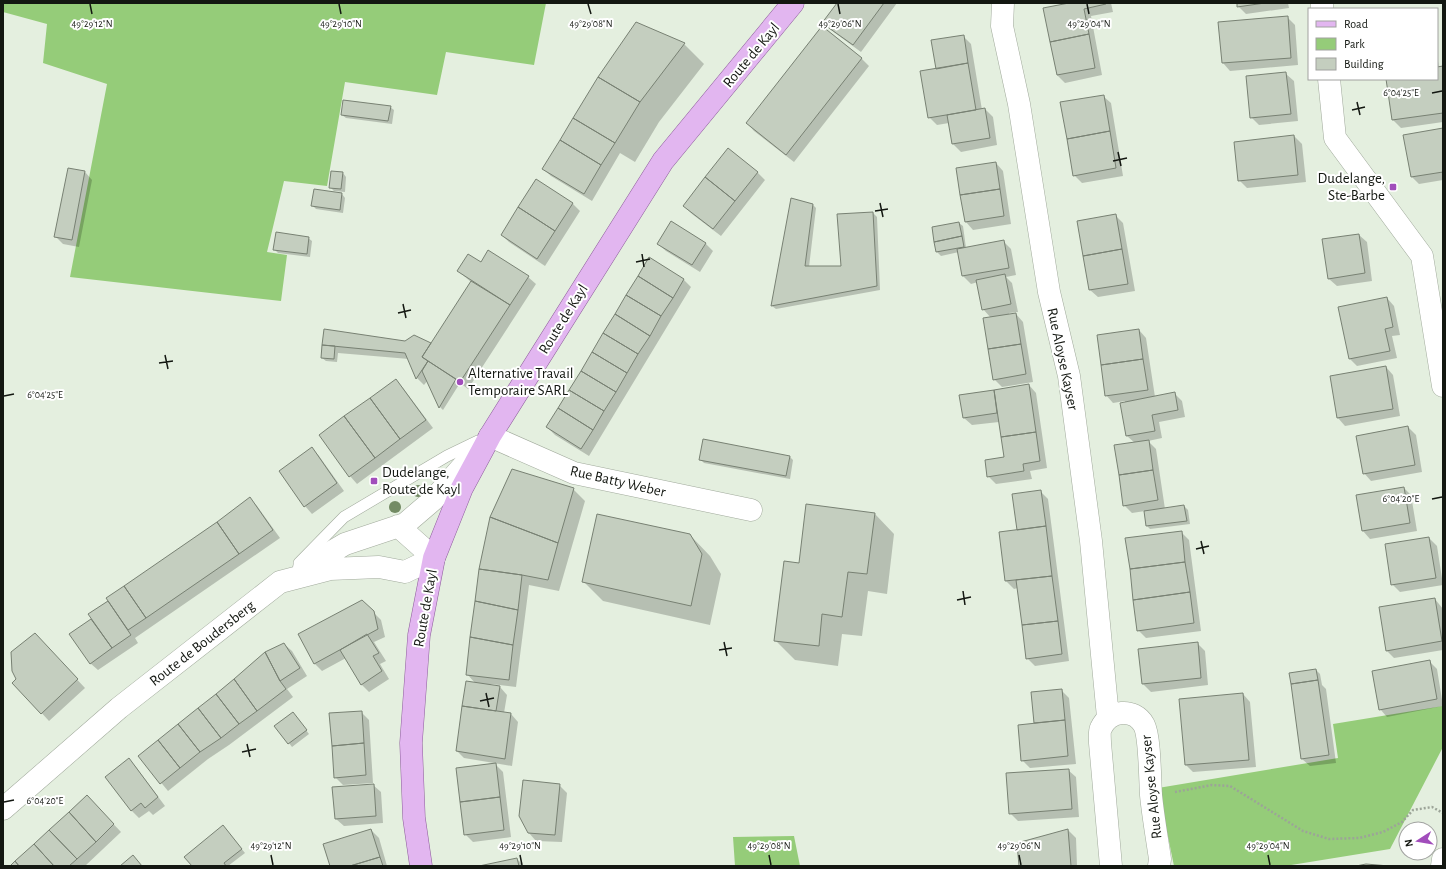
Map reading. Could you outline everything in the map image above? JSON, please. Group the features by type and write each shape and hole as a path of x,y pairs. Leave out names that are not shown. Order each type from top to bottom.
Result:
{"main road":[{"name":"Route de Kayl","path":"421,866 414,818 411,743 419,634 434,558 462,488 490,436 663,161 793,3"}],"street":[{"name":"Rue Aloyse Kayser","path":"1003,3 1002,26 1019,104 1049,292 1069,376 1091,541 1108,718 1121,712 1135,715 1144,725 1147,739 1151,797 1160,859 1159,866"},
{"path":"1329,80 1335,138 1422,256 1439,333 1443,386"},
{"name":"Rue Batty Weber","path":"490,436 574,473 751,510"},
{"path":"280,582 345,544 405,524 434,500 490,436"},
{"path":"398,526 434,558"},
{"name":"Route de Boudersberg","path":"3,809 119,708 280,582 330,569 379,567 405,572 434,558"},
{"path":"1108,718 1100,729 1100,743 1111,866"},
{"path":"1442,866 1443,859"}],"lane":[{"path":"280,582 344,517 447,456 490,436"}],"path":[{"path":"1151,797 1212,784 1230,786 1303,831 1329,839 1359,838 1383,832 1402,822 1413,810 1432,807 1443,813"}],"green space":[{"path":"3,3 546,3 534,65 446,52 437,95 345,82 327,186 284,181 267,252 287,255 281,301 70,277 107,84 43,63 47,24 3,12"},
{"path":"1443,706 1443,747 1405,821 1398,821 1398,834 1390,849 1285,866 1174,866 1158,788 1338,758 1333,724"},
{"path":"794,836 800,866 735,866 733,837"}],"building":[{"path":"837,3 884,3 853,45 822,23"},
{"path":"1069,3 1106,4 1084,9 1089,34 1050,42 1043,8"},
{"path":"1237,3 1265,3 1237,7"},
{"path":"1288,16 1291,58 1222,63 1218,22"},
{"path":"636,22 685,43 640,102 598,77"},
{"path":"822,26 862,58 786,155 746,123"},
{"path":"1089,34 1095,68 1057,75 1050,42"},
{"path":"964,35 968,63 936,69 931,40"},
{"path":"968,63 976,110 928,118 920,71"},
{"path":"1443,66 1443,113 1392,120 1386,80 1438,80 1438,67"},
{"path":"1286,72 1291,114 1250,118 1246,76"},
{"path":"598,77 640,102 615,143 573,118"},
{"path":"1104,95 1110,131 1067,139 1060,102"},
{"path":"343,100 391,106 388,121 341,115"},
{"path":"985,108 990,138 952,144 947,115"},
{"path":"573,118 615,143 601,165 560,140"},
{"path":"1443,128 1443,172 1411,177 1403,135"},
{"path":"1110,131 1116,168 1073,176 1067,139"},
{"path":"1294,135 1298,175 1238,181 1234,142"},
{"path":"560,140 601,165 584,194 542,169"},
{"path":"728,148 758,172 735,201 705,177"},
{"path":"996,162 1000,189 960,195 956,168"},
{"path":"68,168 85,171 72,240 54,237"},
{"path":"331,171 343,172 341,189 329,188"},
{"path":"705,177 735,201 713,229 683,206"},
{"path":"536,179 573,203 555,231 518,207"},
{"path":"314,189 342,193 340,210 311,206"},
{"path":"1000,189 1004,216 965,222 960,195"},
{"path":"791,198 813,204 805,266 841,266 837,214 873,212 877,286 771,306"},
{"path":"518,207 555,231 537,259 501,235"},
{"path":"1116,214 1122,249 1083,256 1077,221"},
{"path":"671,221 706,243 692,265 657,244"},
{"path":"959,222 962,236 934,242 932,227"},
{"path":"276,232 309,237 307,254 273,250"},
{"path":"1359,234 1365,273 1328,279 1322,239"},
{"path":"962,236 964,247 936,252 934,242"},
{"path":"1004,240 1009,268 962,276 957,249"},
{"path":"1122,249 1128,284 1089,290 1083,256"},
{"path":"488,250 529,276 510,305 457,271 468,254 481,262"},
{"path":"649,257 684,279 673,298 638,276"},
{"path":"1005,274 1011,304 982,310 976,280"},
{"path":"638,276 673,298 661,316 626,295"},
{"path":"471,281 510,305 460,382 422,357"},
{"path":"626,295 661,316 650,336 615,314"},
{"path":"1387,297 1393,327 1385,329 1390,351 1349,359 1338,307"},
{"path":"1016,313 1021,344 988,349 983,318"},
{"path":"615,314 650,336 638,354 603,333"},
{"path":"324,329 405,341 414,335 431,343 422,357 428,361 416,379 405,353 322,345"},
{"path":"1139,329 1143,359 1101,365 1097,335"},
{"path":"603,333 638,354 627,373 592,352"},
{"path":"1021,344 1026,374 993,380 988,349"},
{"path":"322,345 335,346 334,359 321,358"},
{"path":"592,352 627,373 616,392 581,371"},
{"path":"1143,359 1148,390 1105,396 1101,365"},
{"path":"428,361 456,379 439,408 422,371"},
{"path":"1386,366 1393,409 1337,418 1330,376"},
{"path":"581,371 616,392 604,411 569,390"},
{"path":"396,379 426,420 400,439 370,398"},
{"path":"1029,384 1036,432 1001,437 994,390"},
{"path":"569,390 604,411 593,430 558,408"},
{"path":"994,390 997,413 963,418 959,395"},
{"path":"1175,392 1178,410 1152,415 1155,431 1126,436 1120,403"},
{"path":"370,398 400,439 375,458 344,416"},
{"path":"558,408 593,430 581,449 546,427"},
{"path":"344,416 375,458 349,477 319,435"},
{"path":"1408,426 1415,465 1363,474 1356,436"},
{"path":"1036,432 1040,461 1023,464 1024,471 987,477 985,460 1004,457 1001,437"},
{"path":"703,439 790,456 786,476 699,460"},
{"path":"1149,440 1153,470 1119,475 1114,445"},
{"path":"312,447 337,483 304,507 279,471"},
{"path":"512,469 574,488 558,543 490,517"},
{"path":"1153,470 1158,500 1123,506 1119,475"},
{"path":"1404,487 1410,523 1362,531 1356,495"},
{"path":"1041,490 1046,526 1017,530 1012,494"},
{"path":"250,497 273,530 239,554 217,522"},
{"path":"806,504 875,513 867,574 848,572 842,617 822,614 819,646 774,641 784,561 799,563"},
{"path":"1184,505 1187,521 1146,526 1144,511"},
{"path":"597,514 690,534 702,554 691,606 582,582"},
{"path":"490,517 558,543 548,580 479,569"},
{"path":"217,522 239,554 146,618 124,586"},
{"path":"1046,526 1052,576 1005,581 999,532"},
{"path":"1182,531 1185,562 1130,569 1125,538"},
{"path":"1429,537 1436,578 1391,585 1385,544"},
{"path":"1185,562 1190,592 1133,600 1130,569"},
{"path":"479,569 522,575 518,610 475,601"},
{"path":"1052,576 1058,621 1022,625 1016,580"},
{"path":"124,586 146,618 128,630 106,598"},
{"path":"1190,592 1194,623 1137,631 1133,600"},
{"path":"1435,598 1442,641 1386,651 1379,607"},
{"path":"362,600 374,611 378,629 314,664 298,634"},
{"path":"108,601 131,635 112,648 88,614"},
{"path":"475,601 518,610 513,645 470,637"},
{"path":"91,619 112,648 90,664 69,634"},
{"path":"1058,621 1062,654 1026,659 1022,625"},
{"path":"35,633 78,679 41,714 12,683 16,679 12,671 11,652"},
{"path":"367,634 379,653 373,656 382,671 361,685 340,650"},
{"path":"470,637 513,645 509,680 466,675"},
{"path":"1198,642 1201,678 1142,684 1138,649"},
{"path":"284,643 300,668 280,681 265,652"},
{"path":"265,652 280,681 286,689 257,711 234,679"},
{"path":"1430,660 1437,699 1379,710 1372,671"},
{"path":"1316,669 1318,680 1291,684 1289,673"},
{"path":"234,679 257,711 239,724 216,694"},
{"path":"1318,680 1329,755 1301,759 1291,684"},
{"path":"466,681 500,686 496,711 462,706"},
{"path":"1062,689 1065,720 1034,723 1031,692"},
{"path":"1243,693 1249,760 1185,765 1179,699"},
{"path":"216,694 239,724 221,738 198,708"},
{"path":"462,706 511,713 505,759 456,751"},
{"path":"198,708 221,738 200,752 178,724"},
{"path":"362,711 364,743 332,746 329,713"},
{"path":"293,712 307,730 288,744 274,726"},
{"path":"1065,720 1068,756 1021,761 1018,725"},
{"path":"178,724 200,752 180,768 158,740"},
{"path":"158,740 180,768 160,784 138,756"},
{"path":"364,743 366,775 334,778 332,746"},
{"path":"129,758 158,797 145,808 141,803 131,811 105,777"},
{"path":"496,763 500,797 460,802 456,768"},
{"path":"1069,769 1072,809 1009,814 1006,773"},
{"path":"523,780 560,784 555,835 528,833 519,816"},
{"path":"374,784 376,816 335,819 332,787"},
{"path":"87,795 114,824 96,842 69,812"},
{"path":"500,797 504,830 464,835 460,802"},
{"path":"69,812 96,842 77,859 49,830"},
{"path":"223,825 242,849 224,863 226,866 192,866 184,857"},
{"path":"371,829 380,857 350,866 330,866 323,844"},
{"path":"1068,829 1071,866 1019,866 1017,843"},
{"path":"49,830 77,859 69,866 54,866 34,844"},
{"path":"34,844 54,866 19,866 15,861"},
{"path":"133,855 142,866 120,866"},
{"path":"380,857 383,866 350,866"},
{"path":"517,858 519,866 479,866"},
{"path":"15,861 19,866 10,866"},
{"path":"1366,864 1389,866 1356,866"}],"place":[{"name":"Dudelange, Ste-Barbe","path":"1393,187"},
{"name":"Alternative Travail Temporaire SARL","path":"460,382"},
{"name":"Dudelange, Route de Kayl","path":"374,481"}]}
